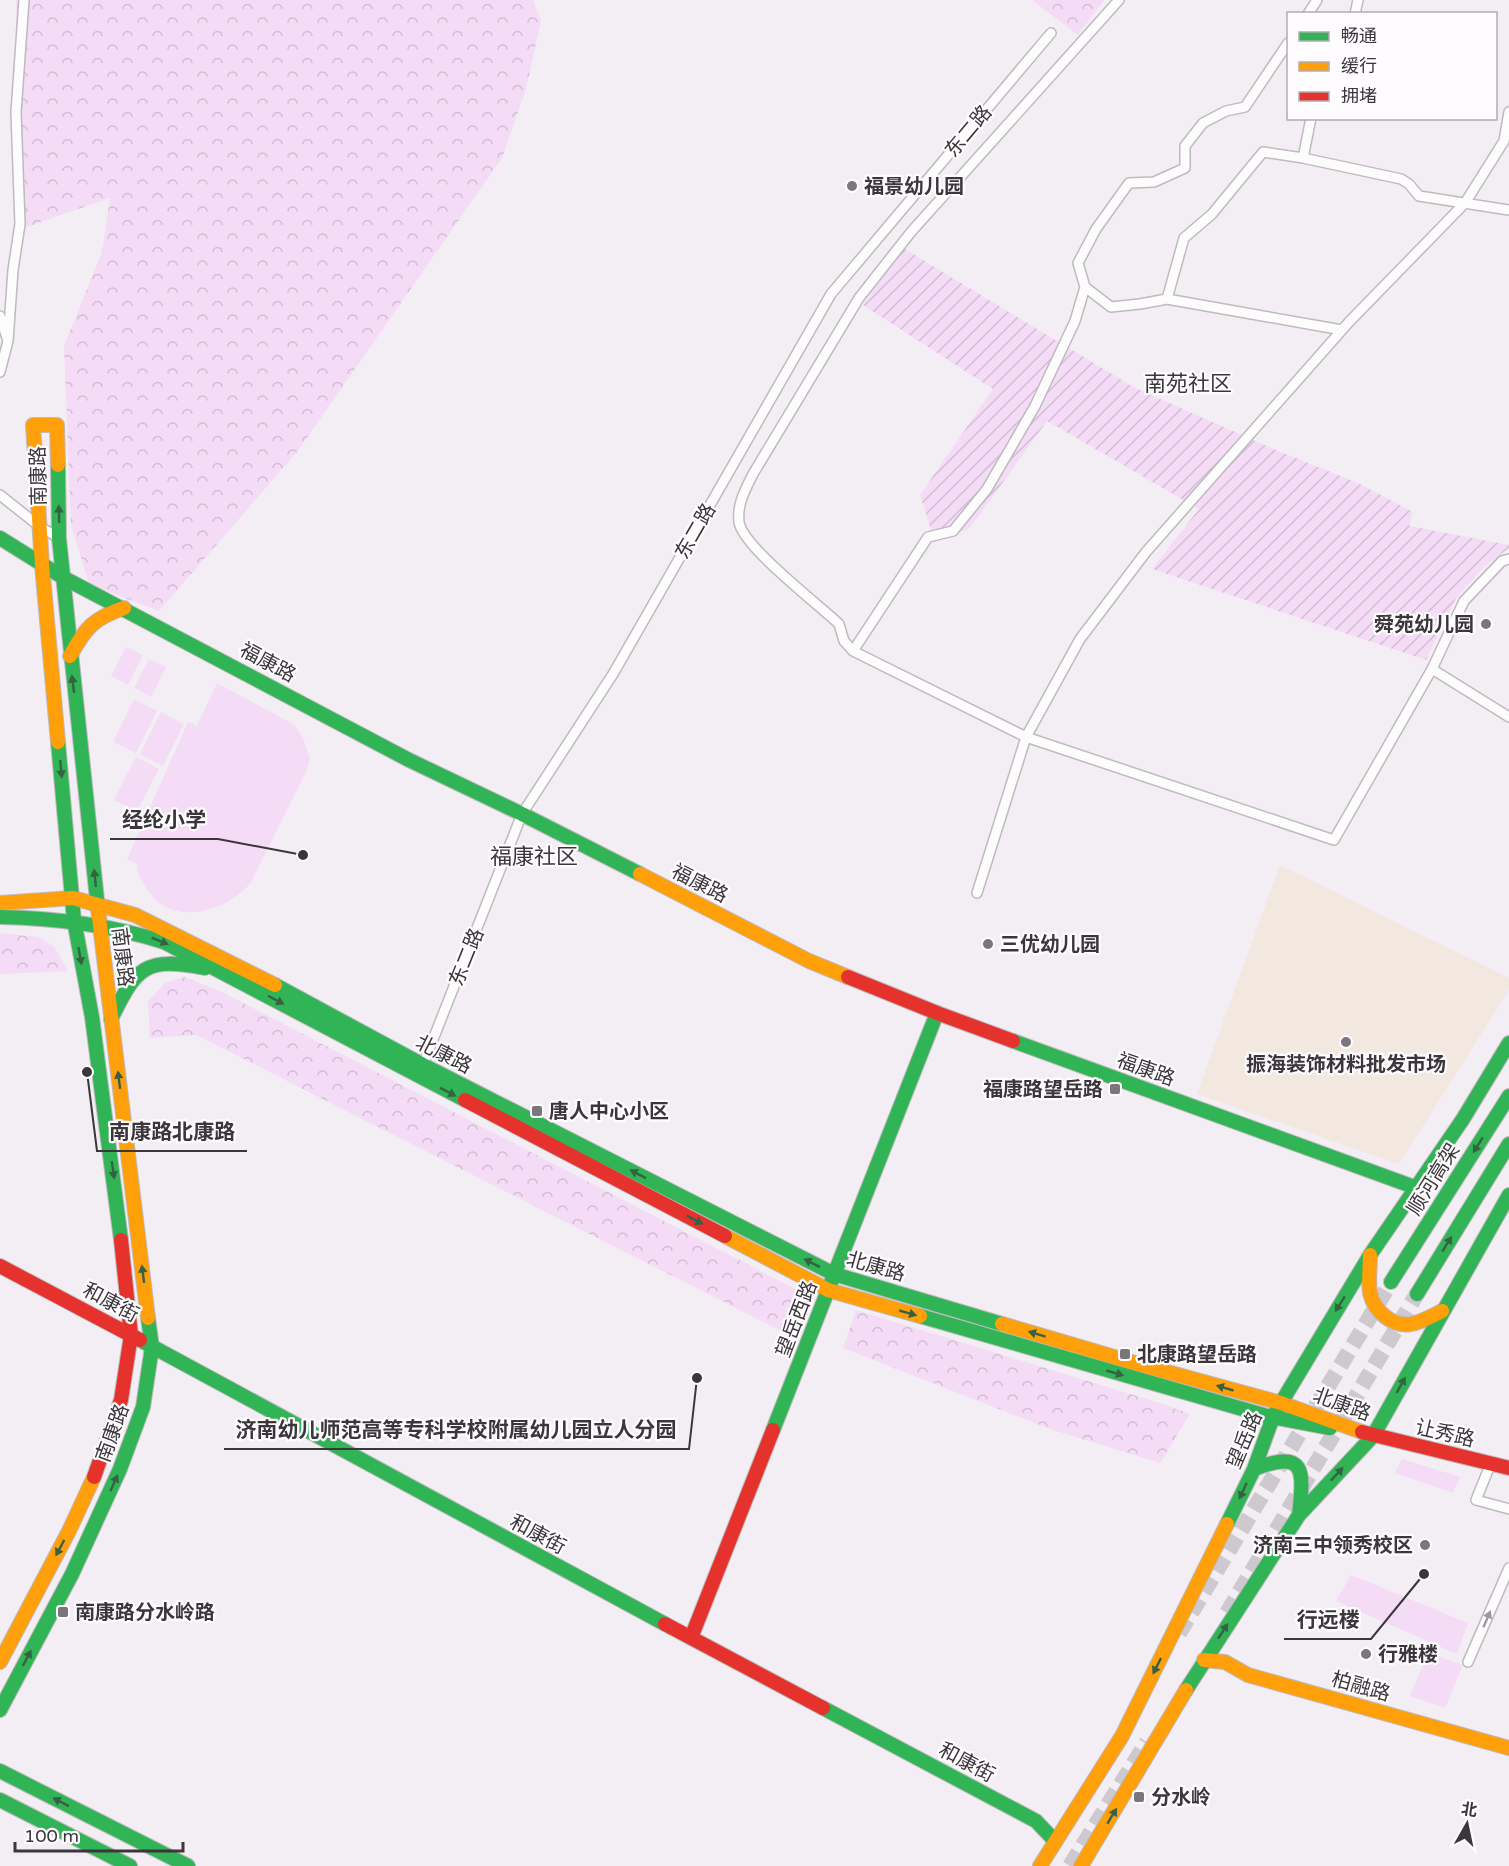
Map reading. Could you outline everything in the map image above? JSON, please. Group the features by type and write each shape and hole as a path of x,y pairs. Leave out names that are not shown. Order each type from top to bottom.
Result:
{"main road":[{"name":"南康路","path":"0,1662 69,1532 100,1463 120,1400 131,1335 92,1017 74,920 42,565 33,425 57,425 59,538 70,656 99,923 152,1347 143,1407 120,1469 72,1574 0,1710"},
{"name":"福康路","path":"0,538 64,578 409,760 522,814 809,961 937,1013 1417,1188"},
{"path":"70,656 84,629 99,618 124,608"},
{"name":"北康路","path":"0,903 73,898 135,915 227,960 421,1071 828,1290 1273,1417 1373,1436"},
{"name":"北康路","path":"0,917 99,923 134,931 164,942 834,1274 1145,1366 1281,1403 1373,1436"},
{"path":"111,1019 127,986 138,973 155,963 175,962 224,972"},
{"name":"望岳西路","path":"691,1638 937,1013"},
{"name":"望岳路","path":"1040,1866 1054,1840 1122,1736 1254,1469 1273,1417 1370,1255 1463,1119 1509,1043"},
{"name":"顺河高架","path":"1391,1282 1509,1096"},
{"path":"1417,1294 1509,1144"},
{"path":"1081,1866 1204,1660 1299,1515 1373,1436 1509,1195"},
{"path":"1370,1255 1370,1294 1377,1311 1391,1322 1409,1324 1427,1319 1443,1310"},
{"name":"和康街","path":"0,1266 1036,1821 1054,1840"},
{"name":"让秀路","path":"1373,1436 1509,1468"},
{"path":"1254,1469 1274,1460 1292,1461 1300,1468 1303,1481 1299,1515"},
{"name":"柏融路","path":"1204,1660 1225,1662 1248,1675 1509,1748"},
{"path":"0,1771 188,1866"},
{"path":"0,1800 130,1866"}],"street":[{"path":"0,372 8,341 13,270 20,224 16,112 24,0"},
{"path":"1119,0 911,232 858,298 753,474 740,500 739,524 751,545 839,624 844,640 853,651 1026,737 1334,840 1432,669 1464,601 1502,561 1509,559"},
{"name":"东二路","path":"421,1071 522,814 613,674 831,294 1051,33"},
{"path":"853,651 928,537 953,531 987,489 1035,406 1075,321 1085,287 1078,263 1096,229 1129,183 1154,182 1185,168 1185,146 1203,123 1226,111 1245,107 1287,44"},
{"path":"976,893 1026,737 1080,639 1146,552 1341,330 1465,203 1504,141 1509,112"},
{"path":"1303,158 1311,120"},
{"path":"1167,299 1184,238 1212,214 1263,152 1401,179 1409,184 1419,196 1509,210"},
{"path":"1085,287 1111,307 1167,299 1341,330"},
{"path":"0,316 8,341"},
{"path":"0,495 39,526 59,538"},
{"path":"1432,669 1509,717"},
{"path":"1491,1463 1476,1500 1509,1509"},
{"path":"1468,1662 1507,1572"}],"shaded area":[{"name":"振海装饰材料批发市场","path":"1280,865 1509,978 1509,990 1399,1164 1197,1094"}],"green space":[{"path":"16,0 533,0 541,21 526,89 502,158 297,452 159,611 89,584 71,525 64,346 102,252 110,198 18,230"},
{"path":"1032,0 1104,0 1078,35"},
{"path":"903,248 1135,388 1358,483 1413,512 1409,526 1509,545 1509,548 1485,566 1456,598 1426,660 1152,569 1199,509 1047,421 970,528 935,542 920,495 993,389 863,305"},
{"path":"126,647 143,655 128,685 111,676"},
{"path":"149,659 166,667 151,697 134,688"},
{"path":"217,683 295,725 303,738 310,758 306,772 250,884 225,903 211,909 181,912 168,908 155,899 140,878 137,864 127,859 188,722 197,726"},
{"path":"134,699 157,711 136,753 113,742"},
{"path":"161,712 184,724 163,766 140,754"},
{"path":"136,757 159,769 137,811 114,800"},
{"path":"0,933 38,937 54,946 68,971 0,974"},
{"path":"184,977 220,991 809,1296 791,1336 196,1035 150,1038 148,1001 165,983"},
{"path":"856,1310 1190,1414 1160,1463 1050,1429 843,1348"},
{"path":"1402,1459 1460,1477 1453,1493 1395,1473"},
{"path":"1351,1575 1468,1623 1457,1654 1336,1601"},
{"path":"1428,1653 1463,1665 1445,1708 1410,1696"}],"tunnel":[{"path":"1179,1633 1391,1282"},
{"path":"1227,1613 1417,1294"},
{"path":"1070,1866 1147,1742"}],"traffic: fast":[{"path":"58,465 59,538 98,909"},
{"path":"0,538 64,578 409,760 640,874"},
{"path":"58,742 74,920 92,1017 121,1240"},
{"path":"0,917 83,924 123,931 164,942 465,1100"},
{"path":"111,1019 128,987 145,970 156,965 169,964 205,968"},
{"path":"275,985 423,1065 834,1274 1002,1324"},
{"path":"773,1430 937,1013"},
{"path":"1013,1041 1417,1188"},
{"path":"1227,1524 1254,1469 1273,1417 1281,1403 1370,1255 1463,1119 1509,1043"},
{"path":"1391,1282 1509,1096"},
{"path":"1417,1294 1509,1144"},
{"path":"1186,1690 1299,1515 1373,1436 1509,1195"},
{"path":"920,1316 1267,1416 1330,1428"},
{"path":"0,1710 72,1574 120,1469 143,1407 152,1347 148,1318"},
{"path":"140,1340 665,1624"},
{"path":"1254,1469 1284,1461 1298,1468 1301,1475 1299,1515"},
{"path":"823,1708 1036,1821 1054,1840"},
{"path":"0,1771 188,1866"},
{"path":"0,1800 130,1866"}],"traffic: slow":[{"path":"58,465 57,425 33,425 42,565 58,742"},
{"path":"70,656 91,625 124,608"},
{"path":"640,874 809,961 848,977"},
{"path":"0,903 73,898 135,915 275,985"},
{"path":"98,909 148,1318"},
{"path":"725,1236 828,1290 920,1316"},
{"path":"1370,1255 1370,1293 1375,1306 1385,1316 1397,1323 1411,1324 1442,1311"},
{"path":"1002,1324 1281,1403 1362,1432"},
{"path":"0,1662 69,1531 94,1477"},
{"path":"1040,1866 1122,1736 1227,1524"},
{"path":"1204,1660 1225,1662 1248,1675 1509,1748"},
{"path":"1081,1866 1186,1690"}],"traffic: jam":[{"path":"848,977 1013,1041"},
{"path":"465,1100 725,1236"},
{"path":"94,1477 121,1400 131,1335 121,1240"},
{"path":"0,1266 140,1340"},
{"path":"691,1638 773,1430"},
{"path":"1362,1432 1509,1468"},
{"path":"665,1624 823,1708"}],"place":[{"name":"福景幼儿园","path":"852,186"},
{"name":"舜苑幼儿园","path":"1486,624"},
{"name":"经纶小学","path":"303,855"},
{"name":"三优幼儿园","path":"988,944"},
{"name":"振海装饰材料批发市场","path":"1346,1042"},
{"name":"南康路北康路","path":"87,1072"},
{"name":"福康路望岳路","path":"1115,1089"},
{"name":"唐人中心小区","path":"537,1111"},
{"name":"北康路望岳路","path":"1125,1354"},
{"name":"济南幼儿师范高等专科学校附属幼儿园立人分园","path":"697,1378"},
{"name":"济南三中领秀校区","path":"1425,1545"},
{"name":"行远楼","path":"1424,1574"},
{"name":"南康路分水岭路","path":"63,1612"},
{"name":"行雅楼","path":"1366,1654"},
{"name":"分水岭","path":"1139,1797"}],"district":[{"name":"南苑社区","path":"1188,383"},
{"name":"福康社区","path":"534,856"}]}
